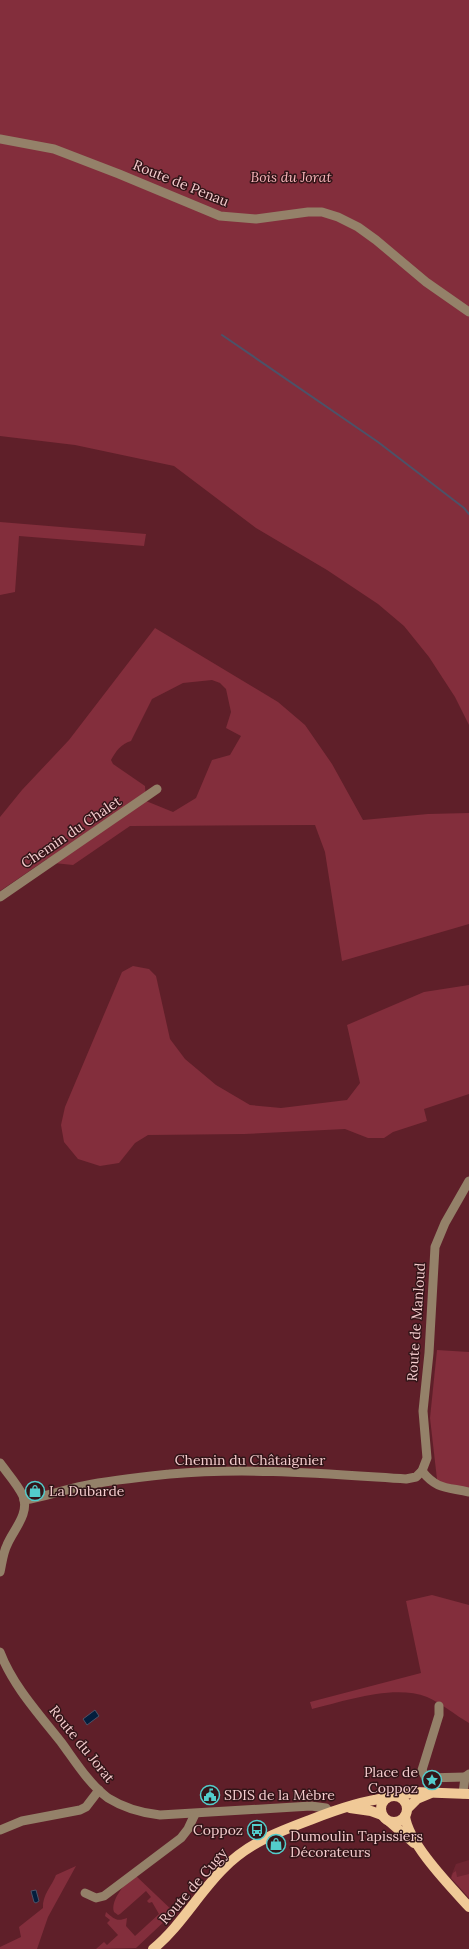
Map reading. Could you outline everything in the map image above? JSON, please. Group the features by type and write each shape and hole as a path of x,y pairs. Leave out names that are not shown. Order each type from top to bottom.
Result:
{"main road":[{"path":"466,1794 429,1794 415,1792 386,1798 381,1804 386,1818 421,1850 469,1907"},
{"path":"386,1818 397,1822 417,1800 429,1794"},
{"path":"397,1796 404,1800 408,1828 421,1850"},
{"name":"Route de Cugy","path":"153,1949 182,1920 222,1870 242,1852 282,1830 329,1812 386,1798"},
{"name":"Route de Cugy","path":"344,1808 371,1811 386,1818"}],"street":[{"name":"Route de Penau","path":"0,139 54,149 120,174 220,216 256,219 308,212 322,212 338,217 358,227 376,240 426,282 469,312"},
{"name":"Chemin du Chalet","path":"0,897 157,789"},
{"name":"Route de Manloud","path":"422,1471 427,1458 423,1411 429,1354 435,1247 445,1223 469,1181"},
{"path":"0,1464 19,1489 24,1500 21,1519 3,1545 0,1572"},
{"path":"422,1471 430,1482 436,1485 469,1492"},
{"name":"Chemin du Châtaignier","path":"24,1500 41,1498 83,1486 170,1474 214,1472 305,1472 406,1480 416,1477 422,1471"},
{"name":"Route du Jorat","path":"0,1652 6,1666 24,1694 99,1790 120,1805 142,1813 160,1815 311,1806 326,1808 329,1812"},
{"path":"439,1706 439,1715 423,1766 423,1774 426,1778 467,1776 466,1794"},
{"path":"0,1830 22,1821 80,1810 86,1807 99,1790"},
{"path":"85,1893 96,1898 104,1896 110,1892 181,1838 188,1829 194,1814"}],"shaded area":[{"path":"469,1860 469,1898 451,1876 456,1864"}],"green space":[{"name":"Bois du Jorat","path":"0,0 469,0 469,725 455,697 429,657 404,626 378,604 327,570 256,528 174,466 75,445 0,436"},
{"path":"0,522 146,534 144,546 19,536 15,592 0,595"},
{"path":"155,628 278,702 305,725 332,764 363,820 428,814 469,813 469,924 342,961 325,852 315,825 130,826 73,865 54,863 47,859 0,891 0,817 22,790 69,740","holes":["212,680 220,683 226,689 231,712 226,728 241,736 230,755 212,760 196,798 173,812 146,801 145,786 113,764 111,760 122,746 131,741 152,699 183,683"]},
{"path":"133,966 149,969 156,976 170,1039 185,1059 216,1085 250,1105 281,1108 347,1100 360,1083 347,1025 424,992 469,985 469,1094 424,1109 427,1121 393,1132 384,1138 368,1138 345,1129 244,1134 148,1135 135,1143 119,1163 100,1166 78,1159 64,1142 61,1125 65,1107 122,972"},
{"path":"437,1350 469,1352 469,1495 438,1488 430,1418"},
{"path":"432,1595 469,1605 469,1723 427,1697 414,1693 400,1692 370,1695 312,1709 310,1702 421,1673 406,1601"},
{"path":"76,1866 48,1917 37,1949 0,1949 0,1947 21,1937 19,1927 43,1908 44,1899 56,1875"},
{"path":"456,1871 457,1877 469,1874 469,1898 451,1878 453,1873"},
{"path":"135,1875 176,1914 168,1918 136,1948 96,1949 104,1942 107,1945 118,1935 107,1923 110,1920 105,1916 106,1912 116,1919 121,1920 127,1918 126,1926 135,1936 159,1914 152,1902 149,1903 147,1901 151,1897 146,1891 120,1914 118,1915 114,1912 114,1902 123,1887"}],"water":[{"path":"95,1710 99,1716 87,1725 83,1719"},
{"path":"36,1890 39,1901 36,1903 34,1902 31,1891"}],"waterway":[{"path":"222,335 378,442 464,508 469,514"}],"place":[{"name":"La Dubarde","path":"35,1491"},
{"name":"Place de Coppoz","path":"432,1780"},
{"name":"SDIS de la Mèbre","path":"210,1795"},
{"name":"Coppoz","path":"257,1830"},
{"name":"Dumoulin Tapissiers Décorateurs","path":"276,1844"}]}
